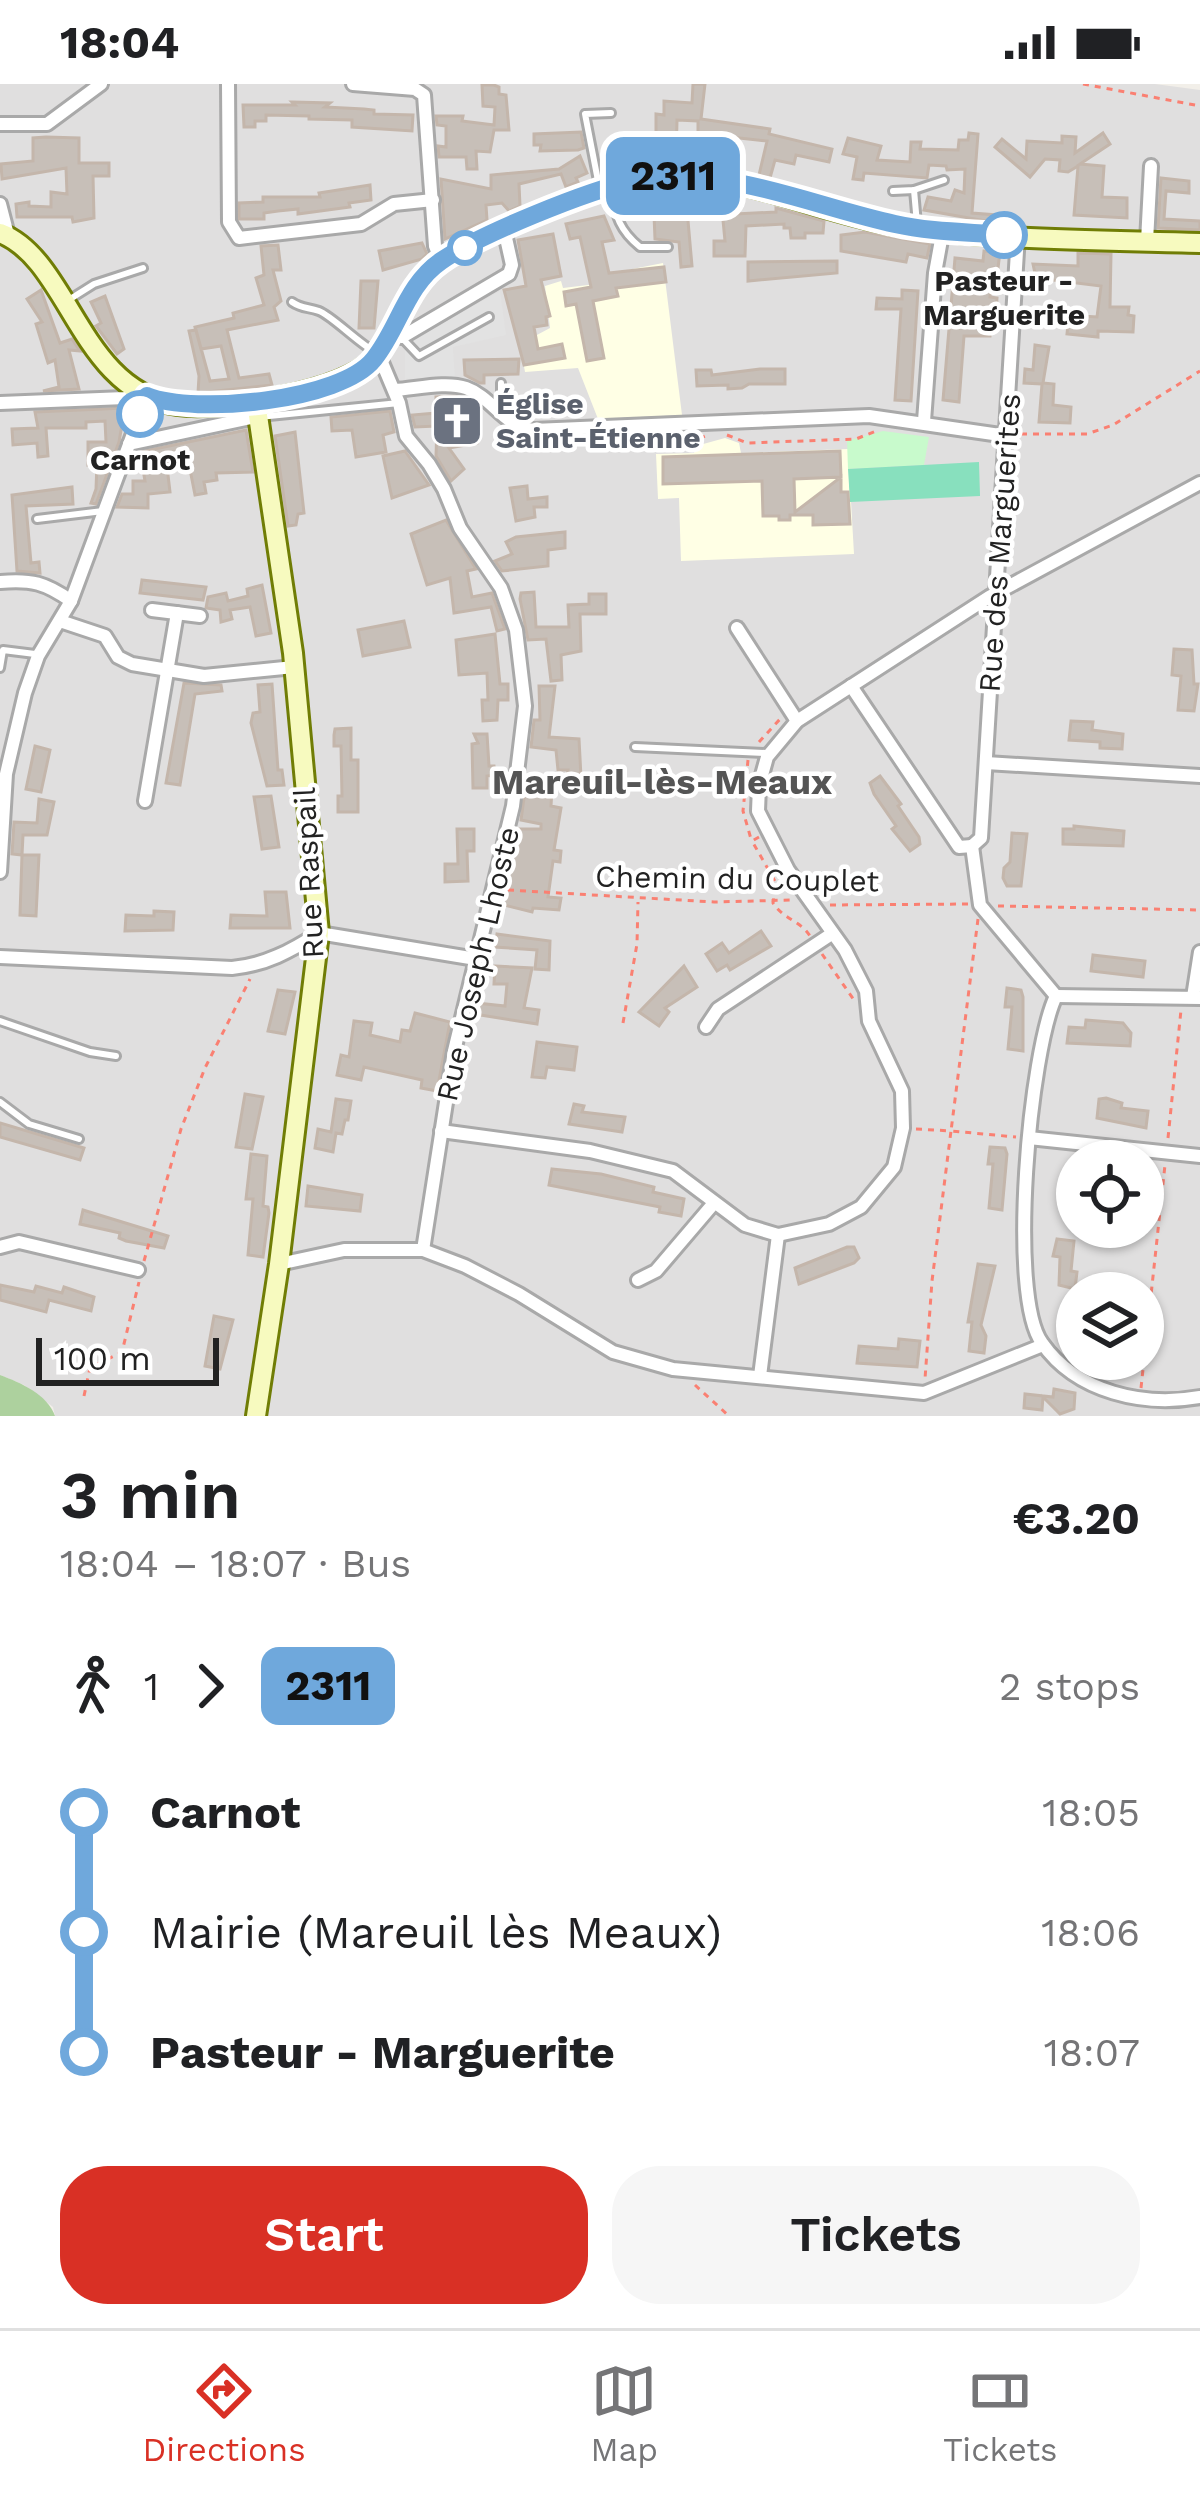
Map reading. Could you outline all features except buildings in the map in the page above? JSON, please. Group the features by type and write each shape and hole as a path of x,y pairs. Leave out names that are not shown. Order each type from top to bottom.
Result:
{"street":[{"path":"0,124 47,124 101,84"},
{"path":"228,84 229,223 239,238 361,224 394,204 433,200"},
{"path":"353,84 415,89 424,95 435,246 441,261"},
{"path":"1147,241 1151,166"},
{"path":"389,343 417,283 441,261 504,229 642,178 697,175 917,227 1200,243"},
{"path":"0,204 4,234 35,260 101,357 144,394 183,406 255,409"},
{"path":"129,444 255,409 364,368 389,343 509,274 512,266 504,229"},
{"path":"924,421 935,273 943,230"},
{"name":"Rue des Marguerites","path":"972,846 981,838 1018,236"},
{"name":"Rue Joseph Lhoste","path":"389,343 406,436 444,489 460,529 500,588 516,630 525,706 513,806 454,1052 423,1250"},
{"path":"397,397 459,386 470,389 518,428 841,416 924,421 1007,436"},
{"path":"0,403 144,394"},
{"path":"0,872 3,774 25,693 38,656 71,601 144,394"},
{"name":"Rue Raspail","path":"255,409 294,667 319,933 256,1416"},
{"path":"441,1131 590,1151 674,1172 745,1225 778,1235 829,1224 861,1207 894,1167 903,1128 902,1091 869,1022 866,991 758,812 759,786 769,753 797,721 998,593 1200,482"},
{"path":"0,582 31,579 71,601"},
{"path":"152,610 200,616"},
{"path":"145,801 177,613"},
{"path":"60,621 105,636 118,657 132,664 226,675 294,667"},
{"path":"737,628 797,721"},
{"path":"851,686 959,848 972,846 980,905 1056,997"},
{"path":"986,763 1200,776"},
{"path":"0,957 254,966 319,933 476,958"},
{"path":"706,1027 718,1009 830,935"},
{"path":"1056,997 1192,997 1200,952"},
{"path":"1056,997 1049,1010 1029,1138 1024,1210 1028,1291 1038,1338 1065,1367 1101,1388 1140,1400 1200,1397"},
{"path":"1029,1138 1200,1156"},
{"path":"638,1280 656,1271 714,1203"},
{"path":"760,1376 778,1235"},
{"path":"0,1247 20,1242 138,1270"},
{"path":"279,1264 344,1250 423,1250 501,1284 613,1352 688,1370 924,1394 1043,1345"}],"lane":[{"path":"611,113 585,114 617,222 640,248 668,247"},
{"path":"893,190 914,190 944,180"},
{"path":"914,190 917,227"},
{"path":"64,303 94,284 143,268"},
{"path":"292,302 322,312 341,330 418,356 489,317"},
{"path":"493,409 500,401 501,383"},
{"path":"255,409 397,397"},
{"path":"37,519 103,511"},
{"path":"0,668 3,650 26,650 38,656"},
{"path":"635,747 769,753"},
{"path":"0,1021 90,1052 116,1056"},
{"path":"0,1102 29,1124 79,1139"}],"path":[{"path":"1083,84 1200,106"},
{"path":"1007,436 1087,434 1113,425 1200,370"},
{"path":"608,428 610,438 629,446 688,445 713,433 747,442 856,439 885,427"},
{"path":"767,833 752,841 776,883 773,903 786,920 805,928 869,1022"},
{"name":"Chemin du Couplet","path":"494,890 639,900 773,903 808,898 830,904 1200,910"},
{"path":"623,1023 637,944 639,900"},
{"path":"924,1394 932,1281 980,905"},
{"path":"84,1396 90,1368 122,1352 181,1129 254,966"},
{"path":"1140,1400 1166,1153 1192,997"},
{"path":"903,1128 1029,1138"},
{"path":"688,1370 694,1385 729,1416"}],"shaded area":[{"path":"0,84 1155,84 1200,90 1200,1416 55,1416 53,1407 24,1385 0,1375"},
{"path":"663,263 682,415 598,419 578,368 525,372 520,344 550,328 545,286 561,281 563,288 613,282 612,273"},
{"path":"500,291 506,335 453,347 455,377 405,379 405,344"},
{"path":"725,438 739,443 741,453 848,449 854,554 681,561 679,498 658,499 656,454 694,453 696,446"}],"green space":[{"path":"883,431 929,437 924,465 848,469 847,441"},
{"path":"979,462 980,496 850,502 848,469"},
{"path":"0,1375 40,1395 55,1416 0,1416"}],"bus line":[{"name":"2311","path":"140,414 147,396 183,406 256,402 304,392 364,368 374,359 417,283 441,261 504,229 642,178 697,175 900,226 1004,235"}],"place":[{"name":"Pasteur - Marguerite","path":"1004,235"},
{"name":"Carnot","path":"140,414"},
{"name":"Église Saint-Étienne","path":"457,421"}],"district":[{"name":"Mareuil-lès-Meaux","path":"662,781"}]}
